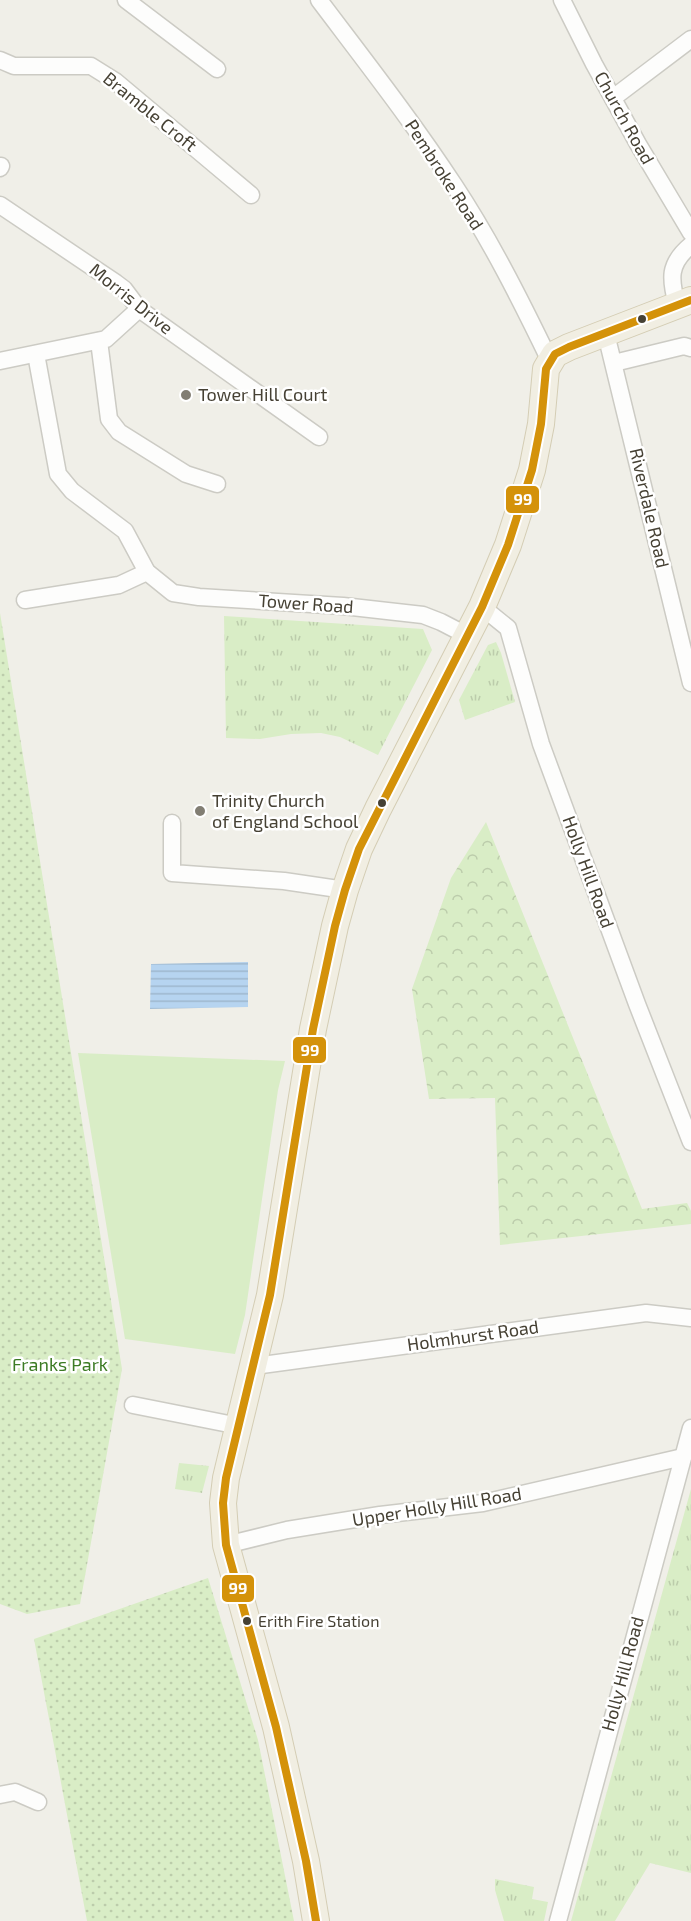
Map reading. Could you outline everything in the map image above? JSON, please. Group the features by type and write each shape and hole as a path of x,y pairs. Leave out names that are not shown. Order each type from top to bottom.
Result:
{"main road":[{"path":"316,1921 306,1861 278,1738 226,1545 223,1503 226,1478 270,1295 314,1029 335,926 359,849 468,636 508,545 532,470 541,424 546,369 550,361 555,354 569,347 684,302"}],"street":[{"path":"126,0 217,69"},
{"name":"Pembroke Road","path":"319,0 454,186 517,294 550,361"},
{"name":"Church Road","path":"562,0 638,144 691,233"},
{"path":"613,98 691,39"},
{"name":"Bramble Croft","path":"0,60 14,66 91,66 115,81 251,195"},
{"name":"Morris Drive","path":"0,205 116,283 124,289 139,309 319,437"},
{"path":"684,302 671,273 680,254 691,245"},
{"path":"0,361 106,339 139,309"},
{"name":"Riverdale Road","path":"606,334 691,683"},
{"path":"99,340 109,419 119,432 186,474 217,484"},
{"path":"614,363 684,346 691,348"},
{"name":"Tower Road","path":"36,354 58,474 72,491 125,531 147,572 173,593 199,597 343,606 423,615 468,636"},
{"path":"25,600 119,585 147,572"},
{"name":"Holly Hill Road","path":"482,607 508,628 541,744 637,1004 691,1142"},
{"path":"172,824 172,873 305,883 345,890"},
{"name":"Holmhurst Road","path":"254,1366 646,1313 666,1313 691,1318"},
{"path":"133,1405 239,1426"},
{"name":"Holly Hill Road","path":"558,1921 691,1428"},
{"name":"Upper Holly Hill Road","path":"226,1545 287,1530 380,1515 483,1503 683,1457"},
{"path":"0,1795 15,1792 38,1802"}],"green space":[{"name":"Franks Park","path":"0,613 122,1369 80,1604 27,1614 0,1604"},
{"path":"224,616 423,629 432,650 378,755 340,737 321,733 291,734 260,739 226,738"},
{"path":"496,642 515,702 465,720 459,700 488,645"},
{"path":"486,822 642,1209 687,1203 691,1211 691,1224 500,1245 495,1098 429,1099 412,989 451,878"},
{"path":"78,1053 285,1061 278,1090 245,1315 235,1354 125,1339"},
{"path":"179,1463 209,1466 202,1493 175,1489"},
{"path":"691,1489 691,1873 650,1863 615,1921 571,1921"},
{"path":"208,1578 258,1740 294,1921 87,1921 34,1639"},
{"path":"495,1879 534,1887 532,1899 548,1902 544,1921 504,1921 495,1890"}],"water":[{"path":"248,962 248,1007 150,1009 151,964"}],"transit line":[{"name":"99","path":"316,1921 306,1861 276,1727 226,1545 223,1503 226,1478 270,1295 313,1029 335,926 359,849 482,607 508,545 532,470 541,424 546,369 555,354 569,347 691,300"}],"place":[{"name":"Tower Hill Court","path":"186,395"},
{"name":"Trinity Church of England School","path":"200,811"},
{"name":"Erith Fire Station","path":"247,1621"}]}
